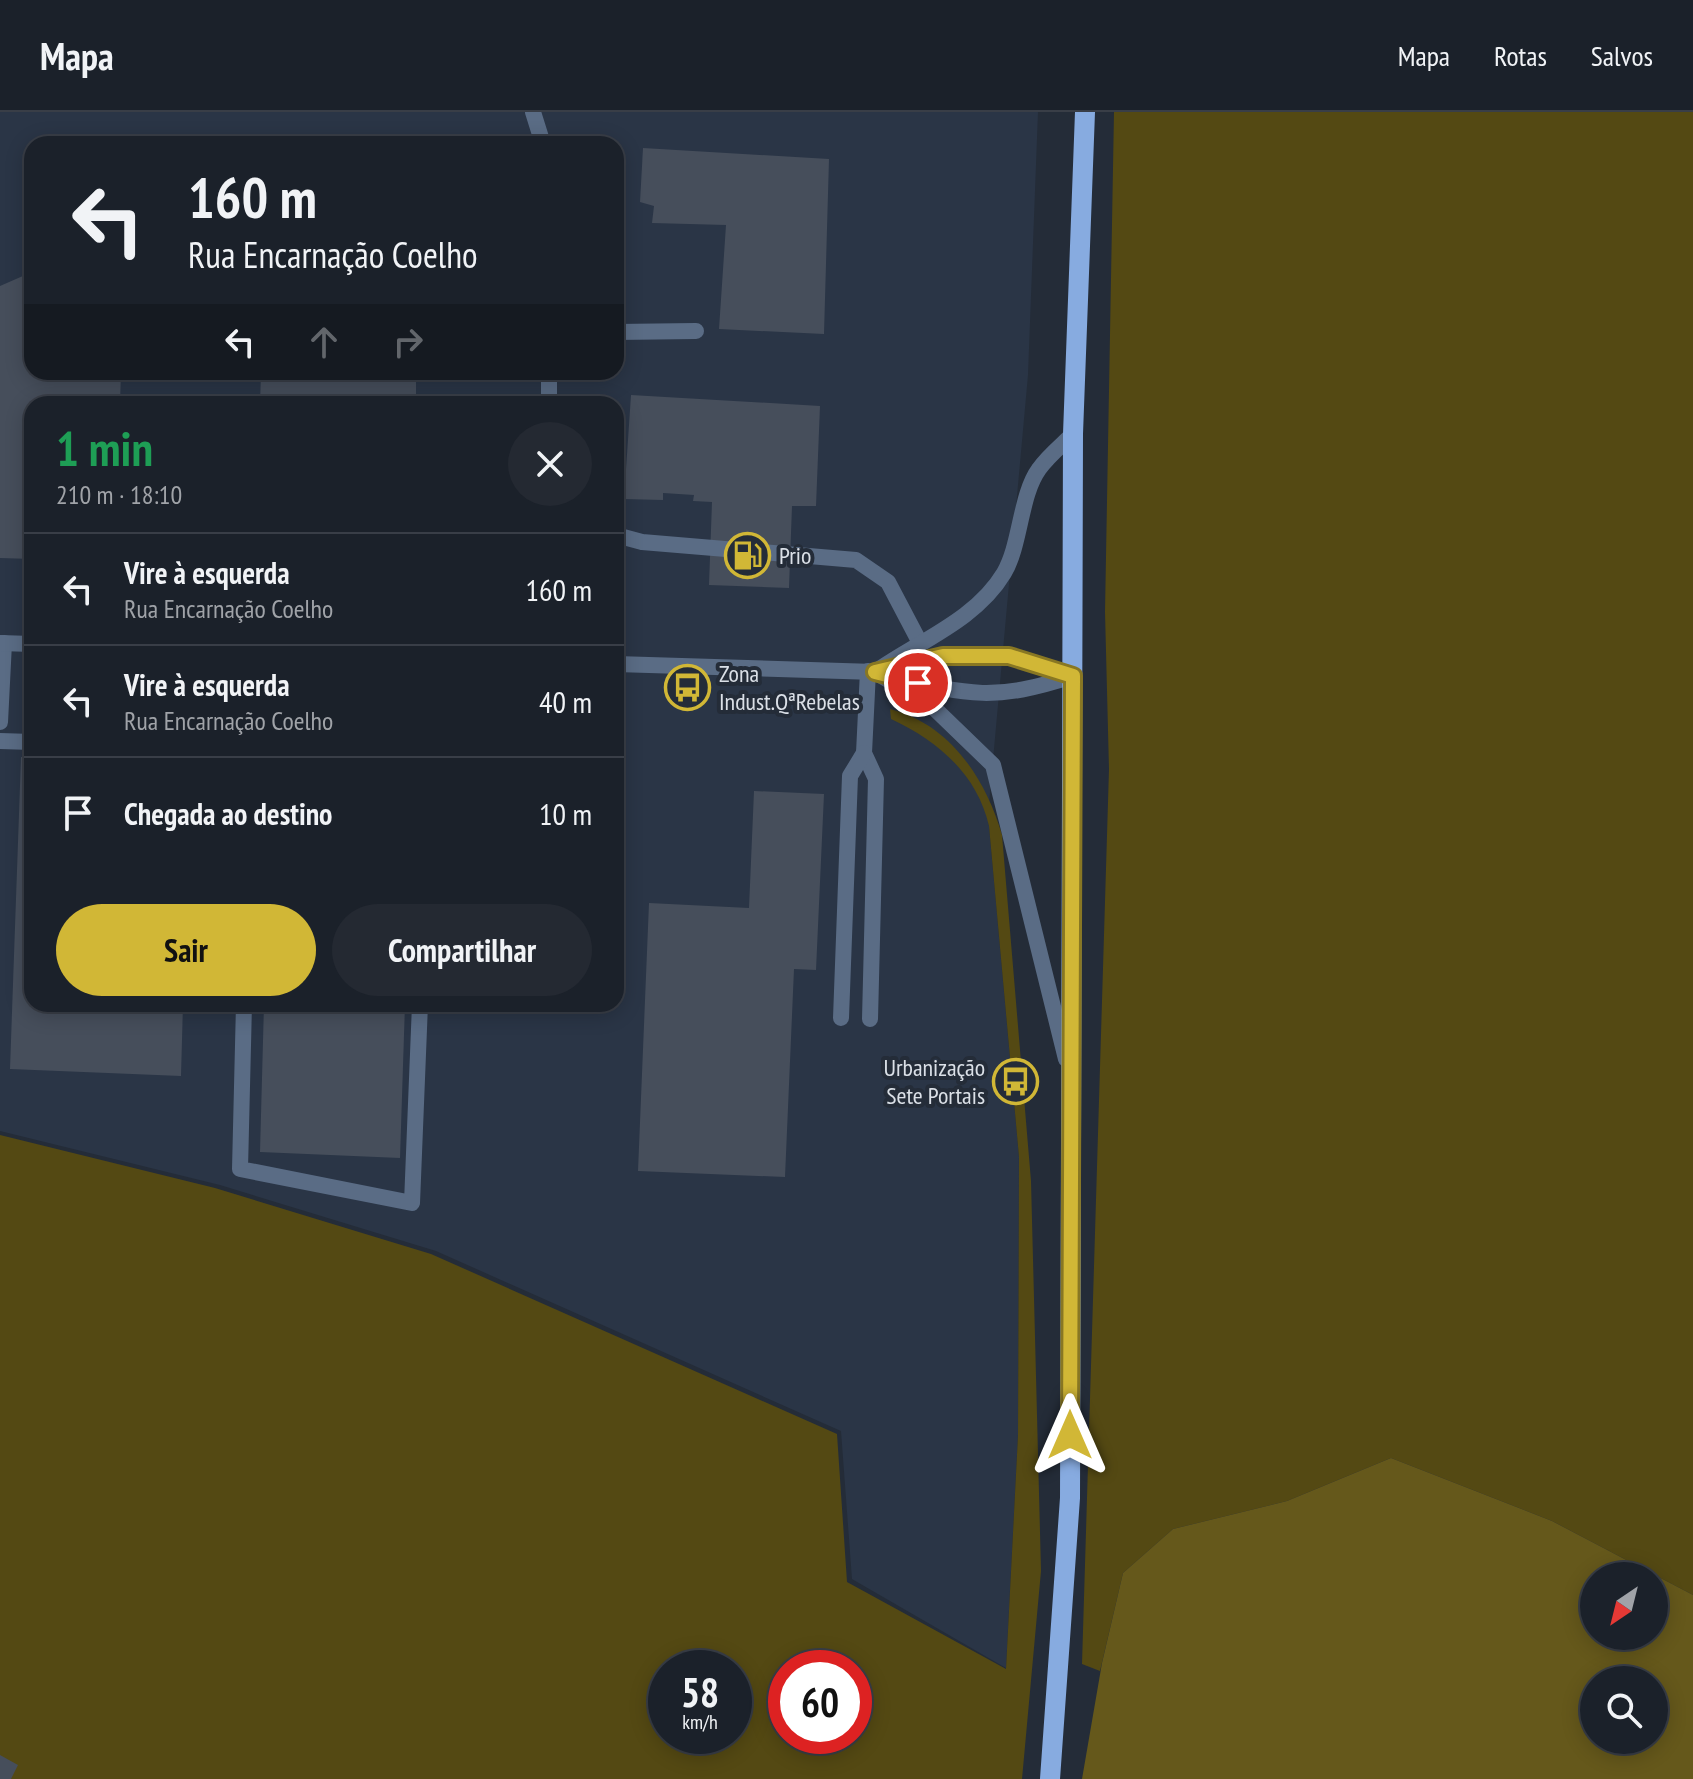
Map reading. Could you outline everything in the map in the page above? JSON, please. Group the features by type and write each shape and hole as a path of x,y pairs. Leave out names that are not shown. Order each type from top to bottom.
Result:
{"main road":[{"path":"1050,1779 1070,1498 1073,434 1085,112"}],"street":[{"path":"533,112 540,136"},
{"path":"624,332 696,331"},
{"path":"871,671 919,641 956,624 987,597 1006,571 1037,471 1073,434"},
{"path":"624,537 642,542 856,560 888,582 919,641"},
{"path":"0,722 2,643 24,644"},
{"path":"871,671 943,656 1009,656 1073,676"},
{"path":"624,664 871,671 940,688 994,696 1073,676"},
{"path":"841,1018 850,776 864,753 871,671"},
{"path":"871,671 934,708 993,765 1012,828 1072,1084"},
{"path":"0,741 24,742"},
{"path":"864,753 876,779 870,1019"},
{"path":"244,1012 240,1169 412,1203 420,1012"}],"shaded area":[{"path":"0,112 1038,112 1028,375 988,815 1019,1157 1018,1435 1006,1668 852,1579 841,1431 436,1251 220,1185 0,1131"},
{"path":"1114,112 1693,112 1693,1595 1668,1582 1668,1562 1630,1562 1552,1521 1391,1458 1287,1501 1173,1529 1123,1573 1100,1671 1082,1664 1109,769 1105,612"},
{"path":"890,709 931,727 948,741 975,774 1002,835 1031,1181 1041,1571 1022,1779 0,1779 0,1135 215,1188 431,1254 837,1434 847,1582 1006,1669 1018,1435 1019,1157 989,826 975,790 965,775 939,749 891,719"},
{"path":"1391,1458 1552,1521 1630,1562 1580,1562 1580,1650 1668,1650 1668,1582 1693,1595 1693,1779 1082,1779 1102,1663 1123,1573 1173,1529 1287,1501"}],"building":[{"path":"643,148 829,159 824,334 719,329 726,225 652,223 654,206 640,202"},
{"path":"24,276 24,380 121,380 120,396 24,396 24,559 0,558 0,286"},
{"path":"261,380 416,380 416,396 260,396"},
{"path":"631,395 820,406 816,506 792,506 789,588 709,585 712,502 693,501 694,495 663,493 663,500 624,499"},
{"path":"21,757 24,757 24,1012 183,1012 181,1076 10,1069"},
{"path":"754,791 824,794 816,970 794,969 785,1177 638,1171 649,903 749,908"},
{"path":"264,1012 405,1012 400,1158 260,1152"},
{"path":"0,1755 18,1765 11,1779 0,1779"}],"place":[{"name":"Prio","path":"748,556"},
{"name":"Zona Indust.QªRebelas","path":"688,688"},
{"name":"Urbanização Sete Portais","path":"1016,1082"}],"route":[{"path":"918,683 875,672 943,656 1009,656 1073,676 1070,1435"}]}
